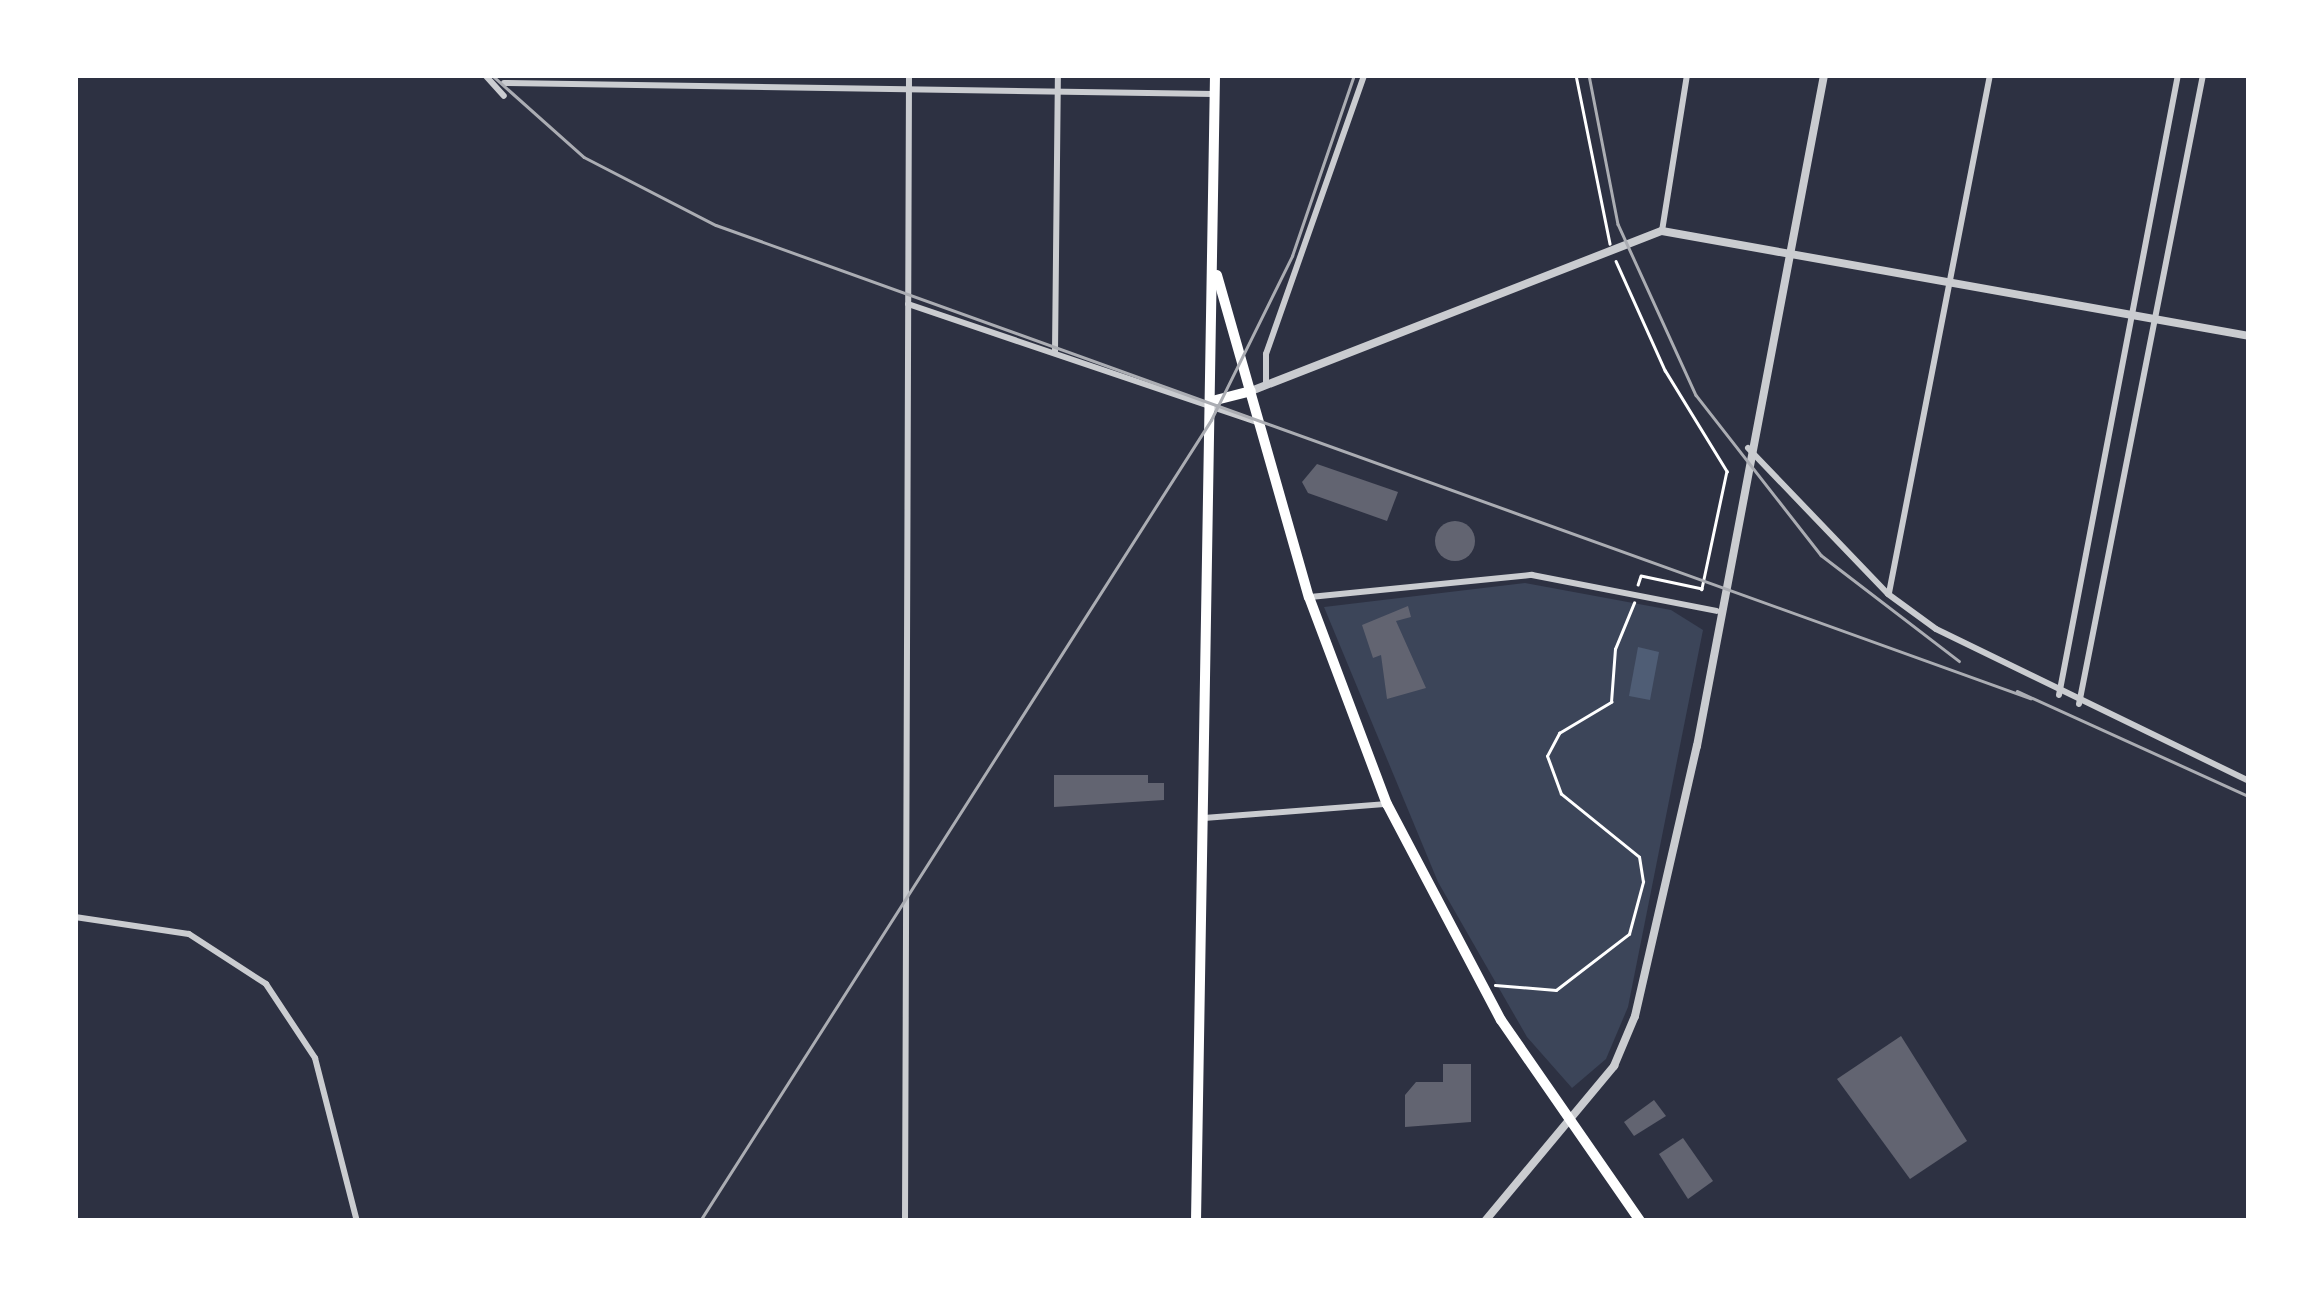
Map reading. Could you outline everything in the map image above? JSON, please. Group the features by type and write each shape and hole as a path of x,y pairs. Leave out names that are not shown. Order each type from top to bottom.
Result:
{"main road":[{"path":"1196,1221 1215,75"},
{"path":"1214,265 1309,597 1387,804 1501,1020 1640,1221"},
{"path":"1211,403 1251,390"}],"street":[{"path":"484,75 504,96 504,79 539,84 1215,94"},
{"path":"906,1221 908,75"},
{"path":"1055,352 1058,75"},
{"path":"1266,386 1266,354 1364,75"},
{"path":"1662,231 1687,75"},
{"path":"1485,1221 1572,1122 1614,1066 1647,975 1748,448 1793,251 1824,75"},
{"path":"1888,594 1954,278 1990,75"},
{"path":"2059,695 2178,75"},
{"path":"2079,704 2204,75"},
{"path":"1251,390 1662,231 1954,278 2249,336"},
{"path":"908,304 1259,422"},
{"path":"1748,448 1888,594 1982,658 2249,781"},
{"path":"1309,597 1532,575 1717,612"},
{"path":"1204,818 1387,804"},
{"path":"75,917 189,934 266,984 315,1058 357,1221"}],"shaded area":[{"path":"1525,583 1671,610 1703,630 1628,1007 1606,1059 1572,1088 1527,1037 1438,882 1324,607"},
{"path":"1638,647 1659,652 1650,700 1629,696"}],"building":[{"path":"1317,464 1398,492 1387,521 1308,493 1302,482"},
{"path":"1455,521 1469,527 1475,541 1469,555 1455,561 1441,555 1435,541 1441,527"},
{"path":"1408,606 1411,617 1396,621 1426,688 1387,699 1381,655 1373,658 1362,625"},
{"path":"1054,775 1148,775 1148,783 1164,783 1164,800 1054,807"},
{"path":"1901,1036 1967,1141 1910,1179 1837,1079"},
{"path":"1443,1064 1471,1064 1471,1122 1405,1127 1405,1095 1416,1082 1443,1082"},
{"path":"1654,1100 1666,1116 1634,1136 1624,1122"},
{"path":"1683,1138 1713,1181 1688,1199 1659,1154"}],"railway":[{"path":"492,75 584,157 716,225 2030,698"},
{"path":"700,1221 1211,420 1292,256 1354,75"},
{"path":"1589,75 1618,224 1696,395 1821,555 1959,661"},
{"path":"2017,691 2249,796"}]}
